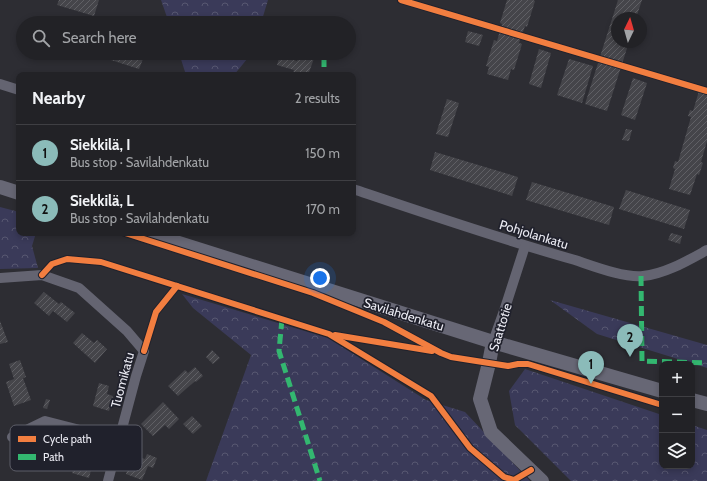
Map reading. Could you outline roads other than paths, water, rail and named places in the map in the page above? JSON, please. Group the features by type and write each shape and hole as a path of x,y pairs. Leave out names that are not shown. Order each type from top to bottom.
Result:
{"main road":[{"path":"0,187 16,192"},
{"name":"Savilahdenkatu","path":"157,236 493,342 659,390"},
{"name":"Saattotie","path":"493,342 480,399 492,432 542,481"},
{"path":"695,401 707,404"}],"street":[{"path":"0,84 16,89"},
{"name":"Pohjolankatu","path":"356,190 525,246 623,274 641,276 652,275 680,265 707,250"},
{"name":"Saattotie","path":"493,342 506,308 525,246"},
{"name":"Tuomikatu","path":"0,278 42,275 79,288 127,331 144,351 123,425"},
{"path":"37,425 45,421 61,425"},
{"name":"Tuomikatu","path":"108,481 111,471"}],"place":[{"name":"Siekkilä, L","path":"630,357"},
{"name":"Siekkilä, I","path":"591,384"}]}
